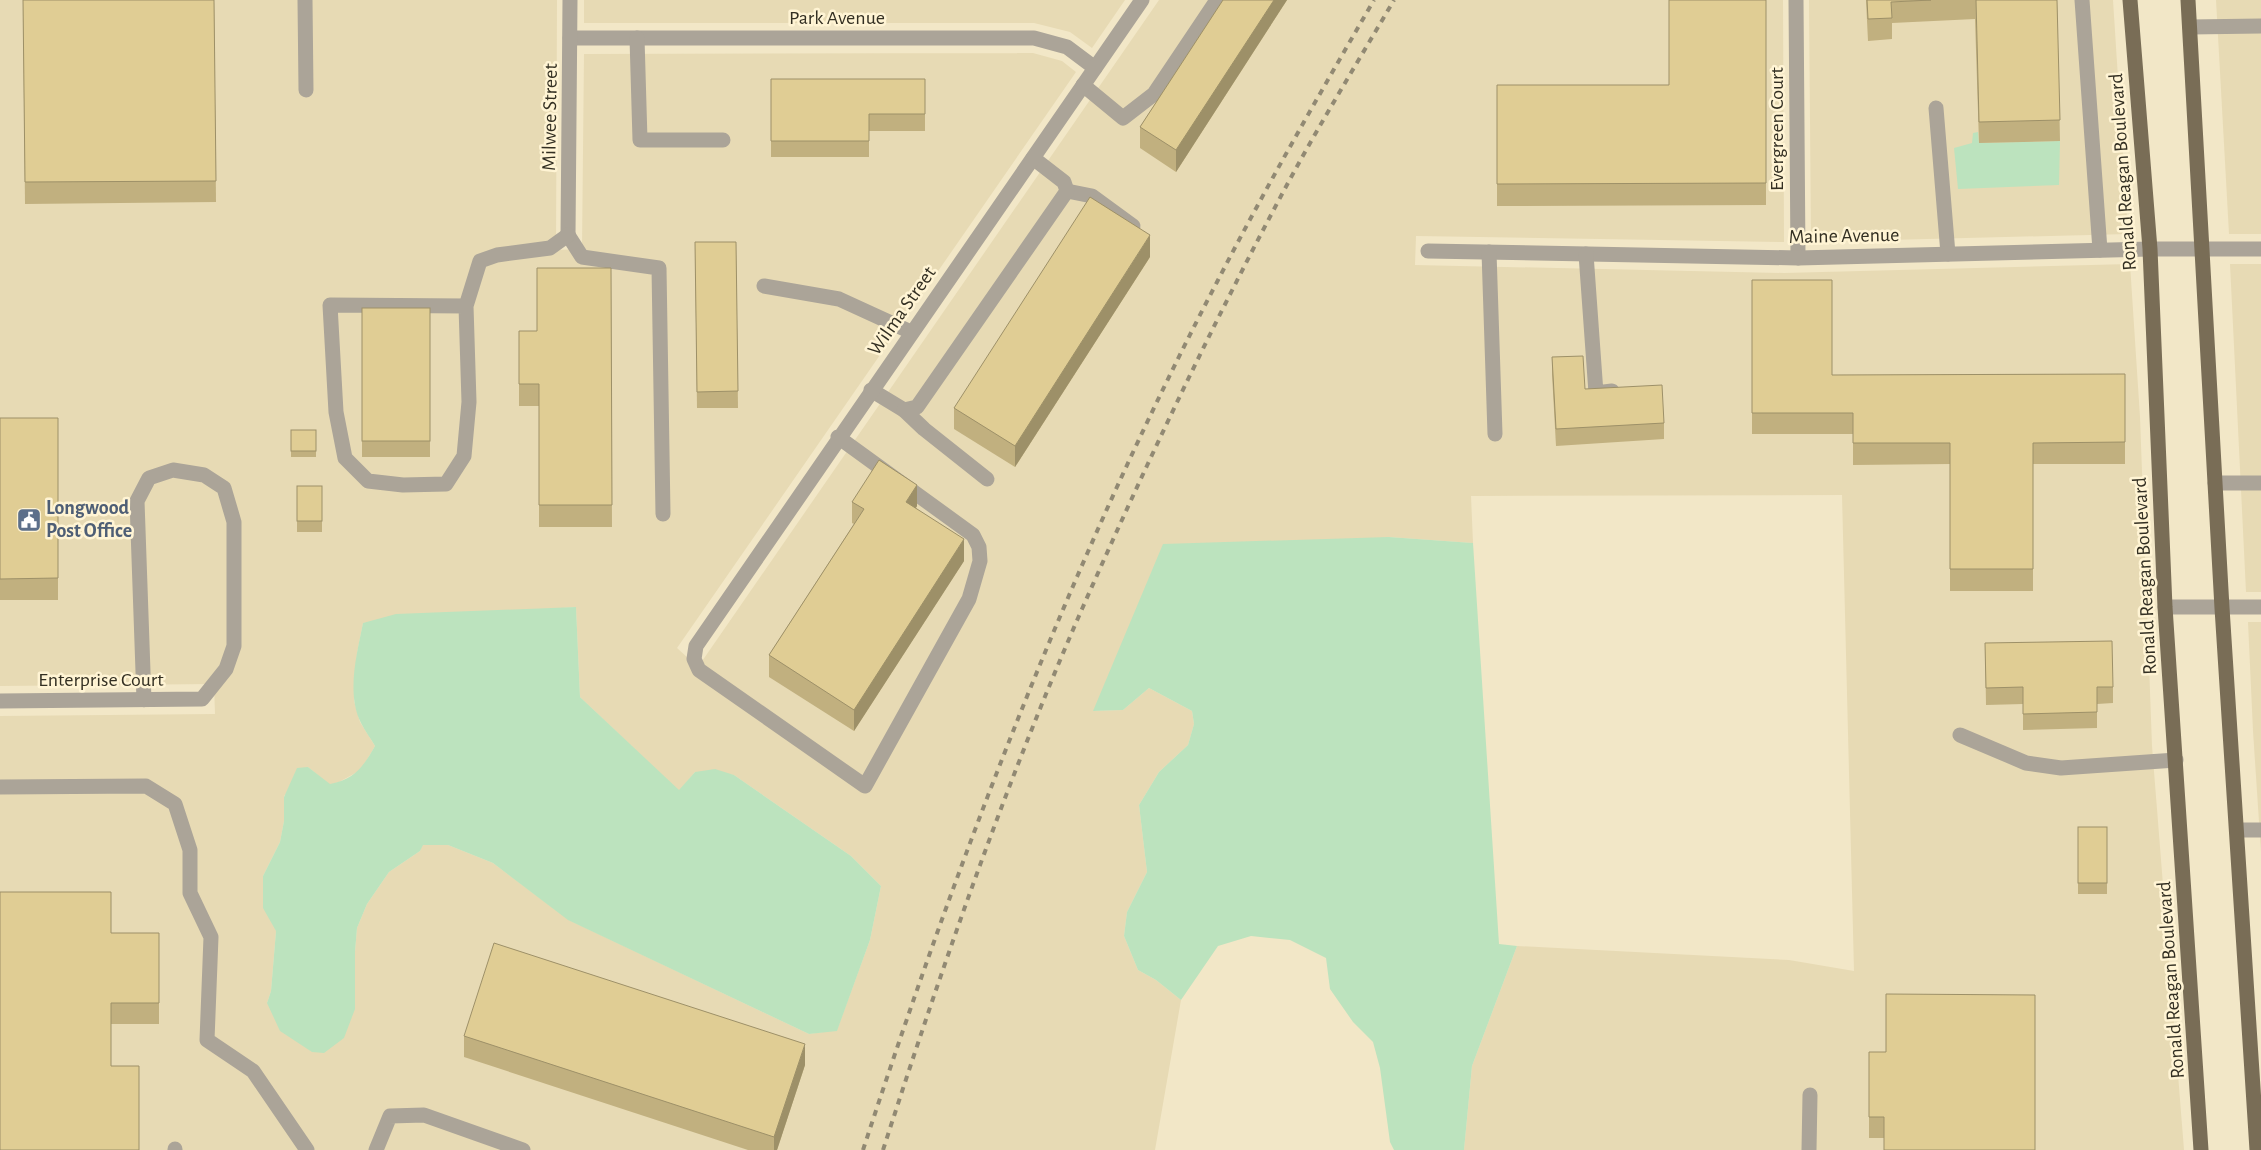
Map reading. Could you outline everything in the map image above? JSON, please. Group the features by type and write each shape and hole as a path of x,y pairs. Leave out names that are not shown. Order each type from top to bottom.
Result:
{"main road":[{"name":"Ronald Reagan Boulevard","path":"2130,0 2150,249 2165,607 2201,1150"},
{"path":"2188,0 2222,608 2257,1085 2258,1150"}],"street":[{"path":"305,0 306,90"},
{"name":"Milwee Street","path":"568,235 570,0"},
{"name":"Wilma Street","path":"838,438 973,535 979,547 980,561 969,598 865,786 699,670 694,659 696,646 838,438 911,332 1142,0"},
{"path":"1084,85 1123,118 1154,94 1217,0"},
{"name":"Evergreen Court","path":"1796,0 1798,258"},
{"path":"2082,0 2100,250"},
{"path":"2190,27 2261,26"},
{"name":"Park Avenue","path":"570,38 1034,38 1067,47 1095,68"},
{"path":"637,38 640,140 723,140"},
{"path":"1936,108 1948,254"},
{"path":"1033,158 1064,182 1067,190"},
{"path":"1067,190 1092,196 1147,236"},
{"path":"904,410 917,407 1067,190"},
{"path":"466,306 330,305 336,412 345,458 368,481 403,485 446,484 464,456 468,402 466,306 480,260 497,255 550,248 568,235 582,257 659,268 663,514"},
{"name":"Maine Avenue","path":"1428,251 1798,258 2150,249 2261,249"},
{"path":"1489,252 1495,434"},
{"path":"1586,254 1596,393 1626,390"},
{"path":"764,286 839,299 911,332"},
{"path":"871,390 904,410 924,429 987,479"},
{"name":"Enterprise Court","path":"0,701 202,700 226,668 234,646 234,522 224,488 204,475 174,470 148,478 137,501 144,700"},
{"path":"2215,484 2261,483"},
{"path":"2165,607 2261,607"},
{"path":"1960,735 2026,763 2061,768 2176,760"},
{"path":"0,787 146,786 175,804 190,850 190,893 211,936 207,1040 253,1070 307,1150"},
{"path":"2237,830 2261,830"},
{"path":"1809,1150 1810,1095"},
{"path":"376,1150 390,1116 424,1115 523,1150"}],"shaded area":[{"path":"0,0 557,0 556,250 582,249 584,54 1033,53 1062,61 1076,72 677,648 698,667 1159,0 1783,0 1784,242 1416,236 1415,265 1784,273 2130,264 2140,417 2152,746 2184,1150 1464,1150 1472,1066 1517,946 1789,960 1854,971 1842,495 1471,496 1473,543 1389,537 1094,711 1123,710 1149,688 1192,711 1194,724 1188,745 1159,772 1139,805 1147,872 1127,912 1124,936 1138,970 1156,980 1181,1000 1155,1150 0,1150 0,716 215,714 214,684 0,686","holes":["576,607 580,697 679,791 695,772 734,775 851,856 881,886 870,940 837,1030 809,1034 569,920 493,863 448,845 422,845 420,851 389,872 367,904 357,928 355,952 267,1003 271,991 276,931 263,876 280,842 284,821 284,796 308,767 330,785 361,770 375,746 360,722 354,701 357,653 363,623"]},
{"path":"584,0 1125,0 1092,48 1070,32 1034,23 584,23"},
{"path":"1809,0 2113,0 2128,234 1811,242"},
{"path":"2216,0 2261,0 2261,234 2229,234"},
{"path":"2230,264 2261,264 2261,592 2246,592"},
{"path":"2248,622 2261,622 2261,852 2253,731"}],"green space":[{"path":"1978,132 1979,143 2060,141 2059,185 1958,189 1954,148 1972,143 1973,133"},
{"path":"1389,537 1473,543 1499,944 1517,946 1472,1066 1464,1150 1394,1150 1390,1142 1380,1068 1373,1042 1353,1022 1330,989 1326,958 1290,940 1251,936 1218,946 1181,1000 1156,980 1138,970 1124,936 1127,912 1147,872 1139,805 1159,772 1188,745 1194,724 1192,711 1149,688 1123,710 1093,711 1163,544"},
{"path":"576,607 580,697 679,790 695,772 715,769 734,775 851,856 881,886 870,940 837,1031 809,1034 568,920 493,863 448,845 423,845 420,851 389,872 367,904 357,928 355,1009 344,1038 324,1053 312,1052 280,1031 267,1003 271,991 276,931 263,908 263,876 280,842 284,821 284,797 297,768 308,767 330,784 339,782 352,775 362,766 375,746 361,723 354,699 354,673 363,623 396,614"}],"building":[{"path":"23,0 214,0 216,181 25,182"},
{"path":"1223,0 1274,0 1176,150 1140,127"},
{"path":"1669,0 1766,0 1766,183 1497,184 1497,85 1669,85"},
{"path":"1867,0 1931,0 1891,2 1892,18 1868,19"},
{"path":"1976,0 2057,0 2060,120 1979,122"},
{"path":"771,79 925,79 925,114 869,114 869,141 771,141"},
{"path":"1090,197 1150,235 1015,446 954,408"},
{"path":"695,242 736,242 738,391 697,392"},
{"path":"537,268 611,268 612,505 539,505 539,384 519,384 519,331 537,331"},
{"path":"1752,280 1832,280 1832,375 2125,374 2125,442 2033,443 2033,569 1950,569 1950,443 1853,443 1853,413 1752,413"},
{"path":"362,308 430,308 430,441 362,441"},
{"path":"1583,356 1585,389 1662,385 1664,423 1556,429 1552,357"},
{"name":"Longwood Post Office","path":"0,418 58,418 58,578 0,579"},
{"path":"291,430 316,430 316,451 291,451"},
{"path":"879,460 917,485 906,502 964,539 854,710 769,655 864,509 852,502"},
{"path":"297,486 322,486 322,521 297,521"},
{"path":"2112,641 2113,687 2097,687 2097,712 2023,714 2023,687 1986,688 1985,643"},
{"path":"2078,827 2107,827 2107,883 2078,883"},
{"path":"0,892 111,892 111,933 159,933 159,1003 111,1003 111,1066 139,1066 139,1150 0,1150"},
{"path":"494,943 805,1044 774,1137 464,1036"},
{"path":"1886,994 2035,995 2035,1150 1884,1150 1884,1117 1869,1117 1869,1052 1886,1052"}],"railway":[{"path":"863,1150 900,1039 979,818 1067,600 1114,493 1164,387 1217,282 1294,140 1374,0"},
{"path":"883,1150 928,1013 1001,809 1082,609 1207,340 1261,234 1327,113 1394,0"}],"place":[{"name":"Longwood Post Office","path":"29,520"}]}
